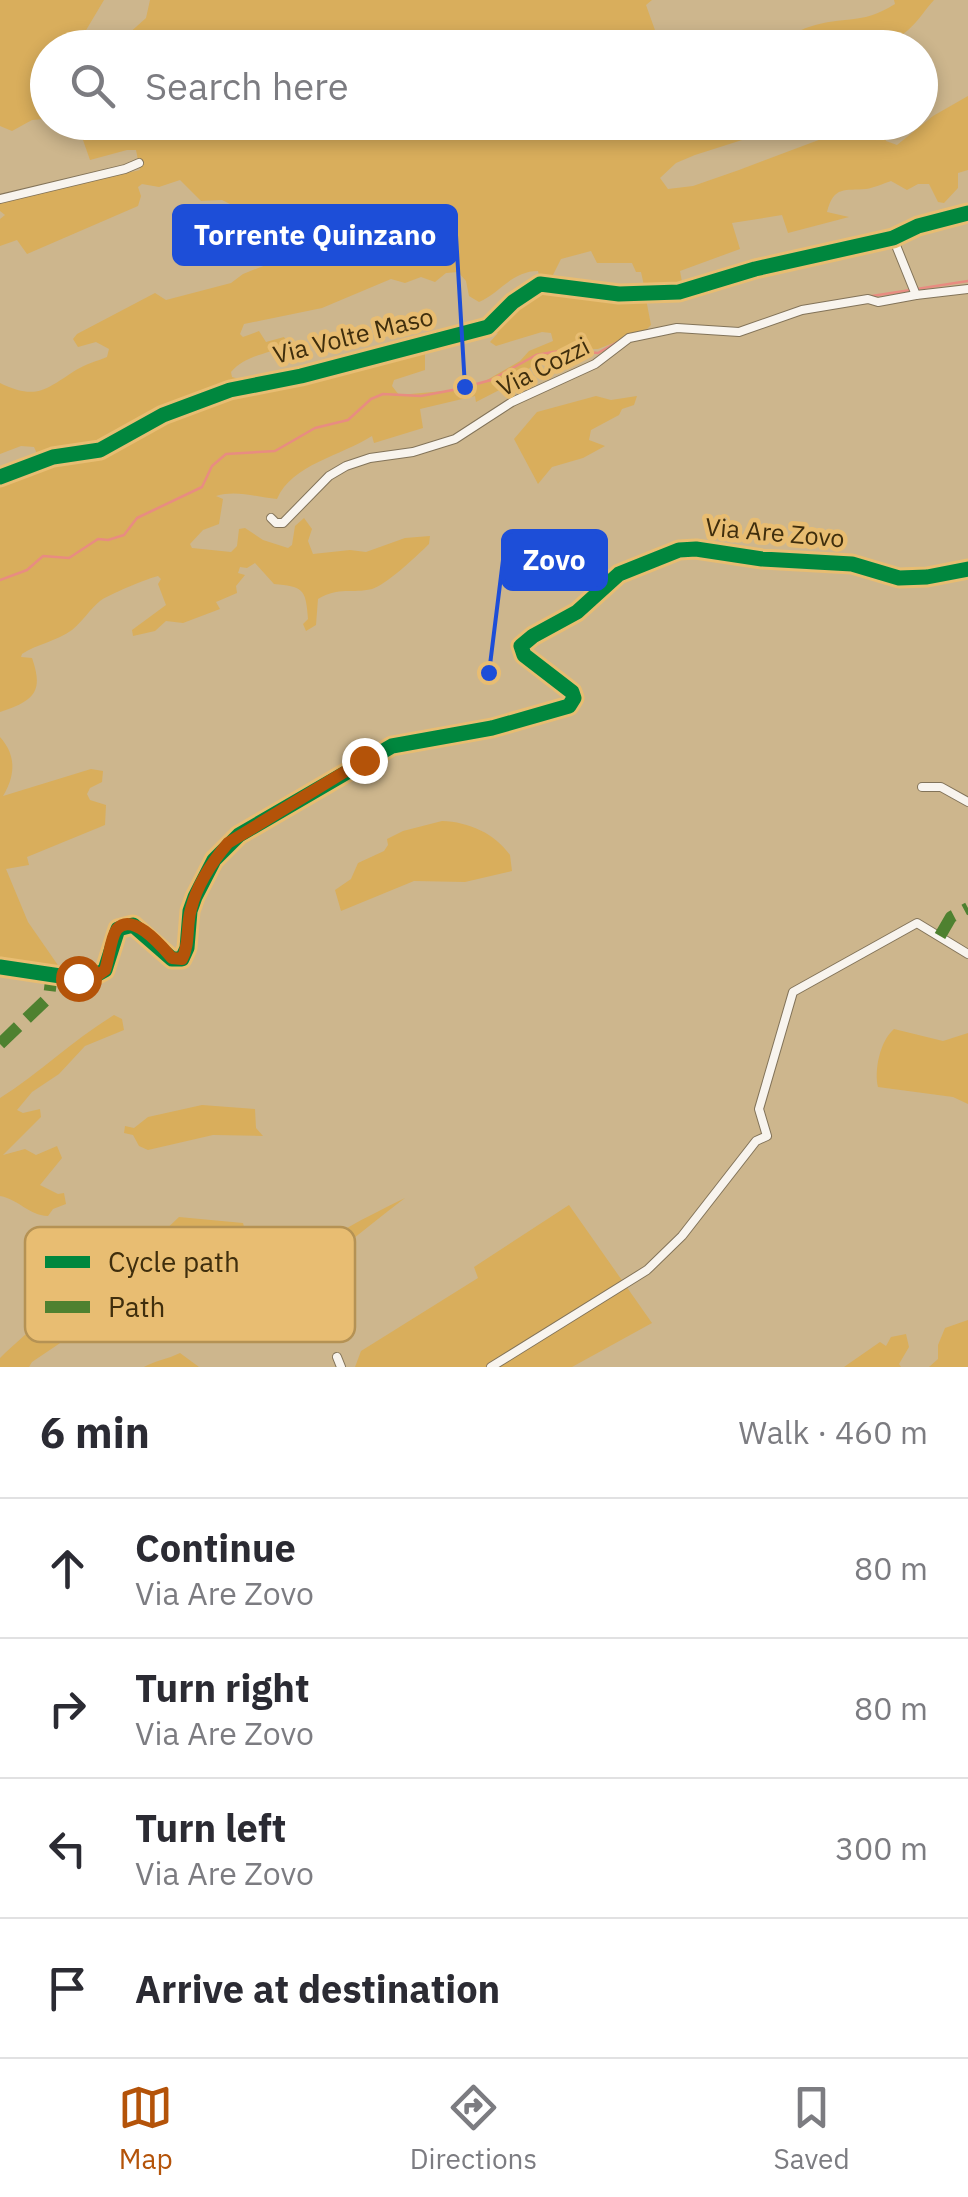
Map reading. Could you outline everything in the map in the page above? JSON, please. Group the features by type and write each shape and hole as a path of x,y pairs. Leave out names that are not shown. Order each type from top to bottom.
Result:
{"street":[{"path":"0,199 140,163"},
{"path":"915,292 894,238 918,226 968,214"},
{"name":"Via Volte Maso","path":"0,477 52,456 100,450 163,416 230,390 301,376 488,327 513,302 540,284 619,294 679,292 755,268 894,238"},
{"name":"Via Cozzi","path":"271,518 283,524 329,476 346,466 456,439 512,402 595,364 629,338 677,328 739,332 802,310 968,288"},
{"name":"Via Are Zovo","path":"0,967 94,978 105,970 118,929 133,925 172,958 182,959 195,898 214,860 239,834 392,746 492,728 568,706 574,698 572,692 524,655 521,646 577,612 619,574 648,560 678,550 696,549 762,559 852,564 899,578 968,569"},
{"path":"922,787 941,788 968,802"},
{"path":"492,1367 647,1270 682,1236 756,1140 766,1136 759,1110 793,992 917,923 968,954"},
{"path":"337,1357 341,1367"}],"shaded area":[{"path":"0,0 104,0 86,30 30,30 30,121 12,131 0,126"},
{"path":"150,0 652,0 646,5 655,30 133,30 146,18"},
{"path":"894,0 934,0 907,30 802,30 862,18 895,4"},
{"path":"968,96 968,170 958,173 958,188 944,203 938,202 929,184 907,190 891,181 837,193 827,212 849,217 788,233 782,215 732,223 740,249 680,271 683,287 645,290 641,272 636,272 632,263 597,263 591,251 561,259 551,279 540,279 538,271 529,272 513,278 479,302 469,296 466,281 458,272 446,273 435,282 421,277 405,283 391,279 322,308 244,324 240,334 243,337 259,331 266,342 284,337 288,344 237,366 232,377 246,381 244,387 189,401 135,428 39,458 34,447 21,446 0,454 0,383 32,392 49,387 107,357 109,349 96,342 78,347 73,339 77,334 155,293 166,300 231,283 243,274 291,255 283,247 287,234 334,224 320,208 311,205 246,212 222,200 201,201 180,180 159,187 142,184 138,187 138,206 27,254 17,240 0,246 0,219 5,215 0,211 0,202 140,170 136,150 90,160 83,140 742,140 676,163 660,178 668,189 693,186 819,140 886,140 897,145 903,140 938,140 938,113"},
{"path":"542,288 614,300 646,299 651,325 598,349 569,350 538,361 511,384 476,402 475,396 420,409 423,428 374,443 372,436 318,462 294,477 277,499 239,494 216,496 223,499 219,524 203,530 190,544 192,548 231,552 237,546 239,529 245,528 263,540 288,548 295,526 304,518 312,529 308,541 313,554 366,552 405,538 430,536 429,544 393,576 372,589 339,591 318,599 316,625 306,631 303,624 308,619 307,608 301,591 274,584 255,563 240,567 238,573 245,575 236,586 237,593 216,602 220,609 183,623 166,621 155,631 133,636 132,630 166,605 158,584 161,579 154,577 104,599 72,630 22,654 21,657 32,658 36,687 21,704 0,712 0,482 61,459 138,438 193,410 221,401 425,352 425,370 394,380 392,386 399,395 480,384 520,361 529,351 553,341 551,333 542,332 496,346 490,342 498,333 481,336 521,300"},
{"path":"596,396 611,400 637,396 634,405 591,430 589,440 605,446 583,458 552,467 538,484 514,439 537,412"},
{"path":"0,737 12,766 3,796 91,769 103,771 102,782 87,794 90,800 106,805 105,825 27,857 29,865 6,869 28,922 62,971 0,962"},
{"path":"442,821 471,826 489,835 510,855 512,871 465,882 414,881 341,911 335,890 351,879 358,863 384,851 387,839 403,831"},
{"path":"114,1015 122,1019 124,1030 85,1046 59,1074 32,1092 17,1110 23,1113 40,1109 41,1117 3,1155 25,1149 36,1155 57,1146 62,1158 40,1185 64,1193 66,1204 53,1209 48,1216 0,1196 0,1098"},
{"path":"894,1029 943,1041 968,1033 968,1104 953,1097 878,1087 879,1056"},
{"path":"202,1105 255,1109 256,1128 263,1136 213,1135 148,1150 139,1146 133,1135 124,1133 125,1126 134,1128 148,1117"},
{"path":"405,1198 355,1238 355,1227 349,1227"},
{"path":"569,1205 652,1323 572,1367 355,1367 361,1351 478,1278 474,1267"},
{"path":"179,1217 243,1223 244,1227 168,1227"},
{"path":"968,1320 968,1367 929,1367 938,1359 938,1345 945,1328"},
{"path":"906,1334 909,1347 901,1367 844,1367 880,1342 886,1346 891,1337"},
{"path":"25,1335 25,1342 62,1342 29,1367 0,1367 0,1358"},
{"path":"180,1353 199,1367 144,1367 152,1363"}],"waterway":[{"path":"872,296 968,281"},
{"path":"0,580 27,570 43,556 69,558 98,539 124,535 137,518 202,487 212,466 226,454 275,451 315,428 348,420 371,399 383,394 421,396 458,389 491,380 536,355 565,350 598,353 621,340"}],"marked path":[{"path":"940,936 951,917 968,908"},
{"path":"0,1044 49,997 52,973"}],"cycle path":[{"path":"0,477 53,457 100,450 163,415 230,390 301,376 488,327 513,302 540,284 619,294 679,292 755,269 893,238 918,226 968,213"},
{"path":"0,967 87,980 105,970 118,929 133,925 172,959 182,959 195,897 214,860 239,835 392,746 492,728 569,706 574,698 572,692 524,655 521,646 577,612 619,574 679,550 696,549 762,559 852,564 899,578 968,569"}],"place":[{"name":"Torrente Quinzano","path":"465,387"},
{"name":"Zovo","path":"489,673"}],"route":[{"path":"78,978 94,978 105,970 116,932 122,926 133,925 172,958 182,959 195,898 214,860 228,843 364,760"}]}
